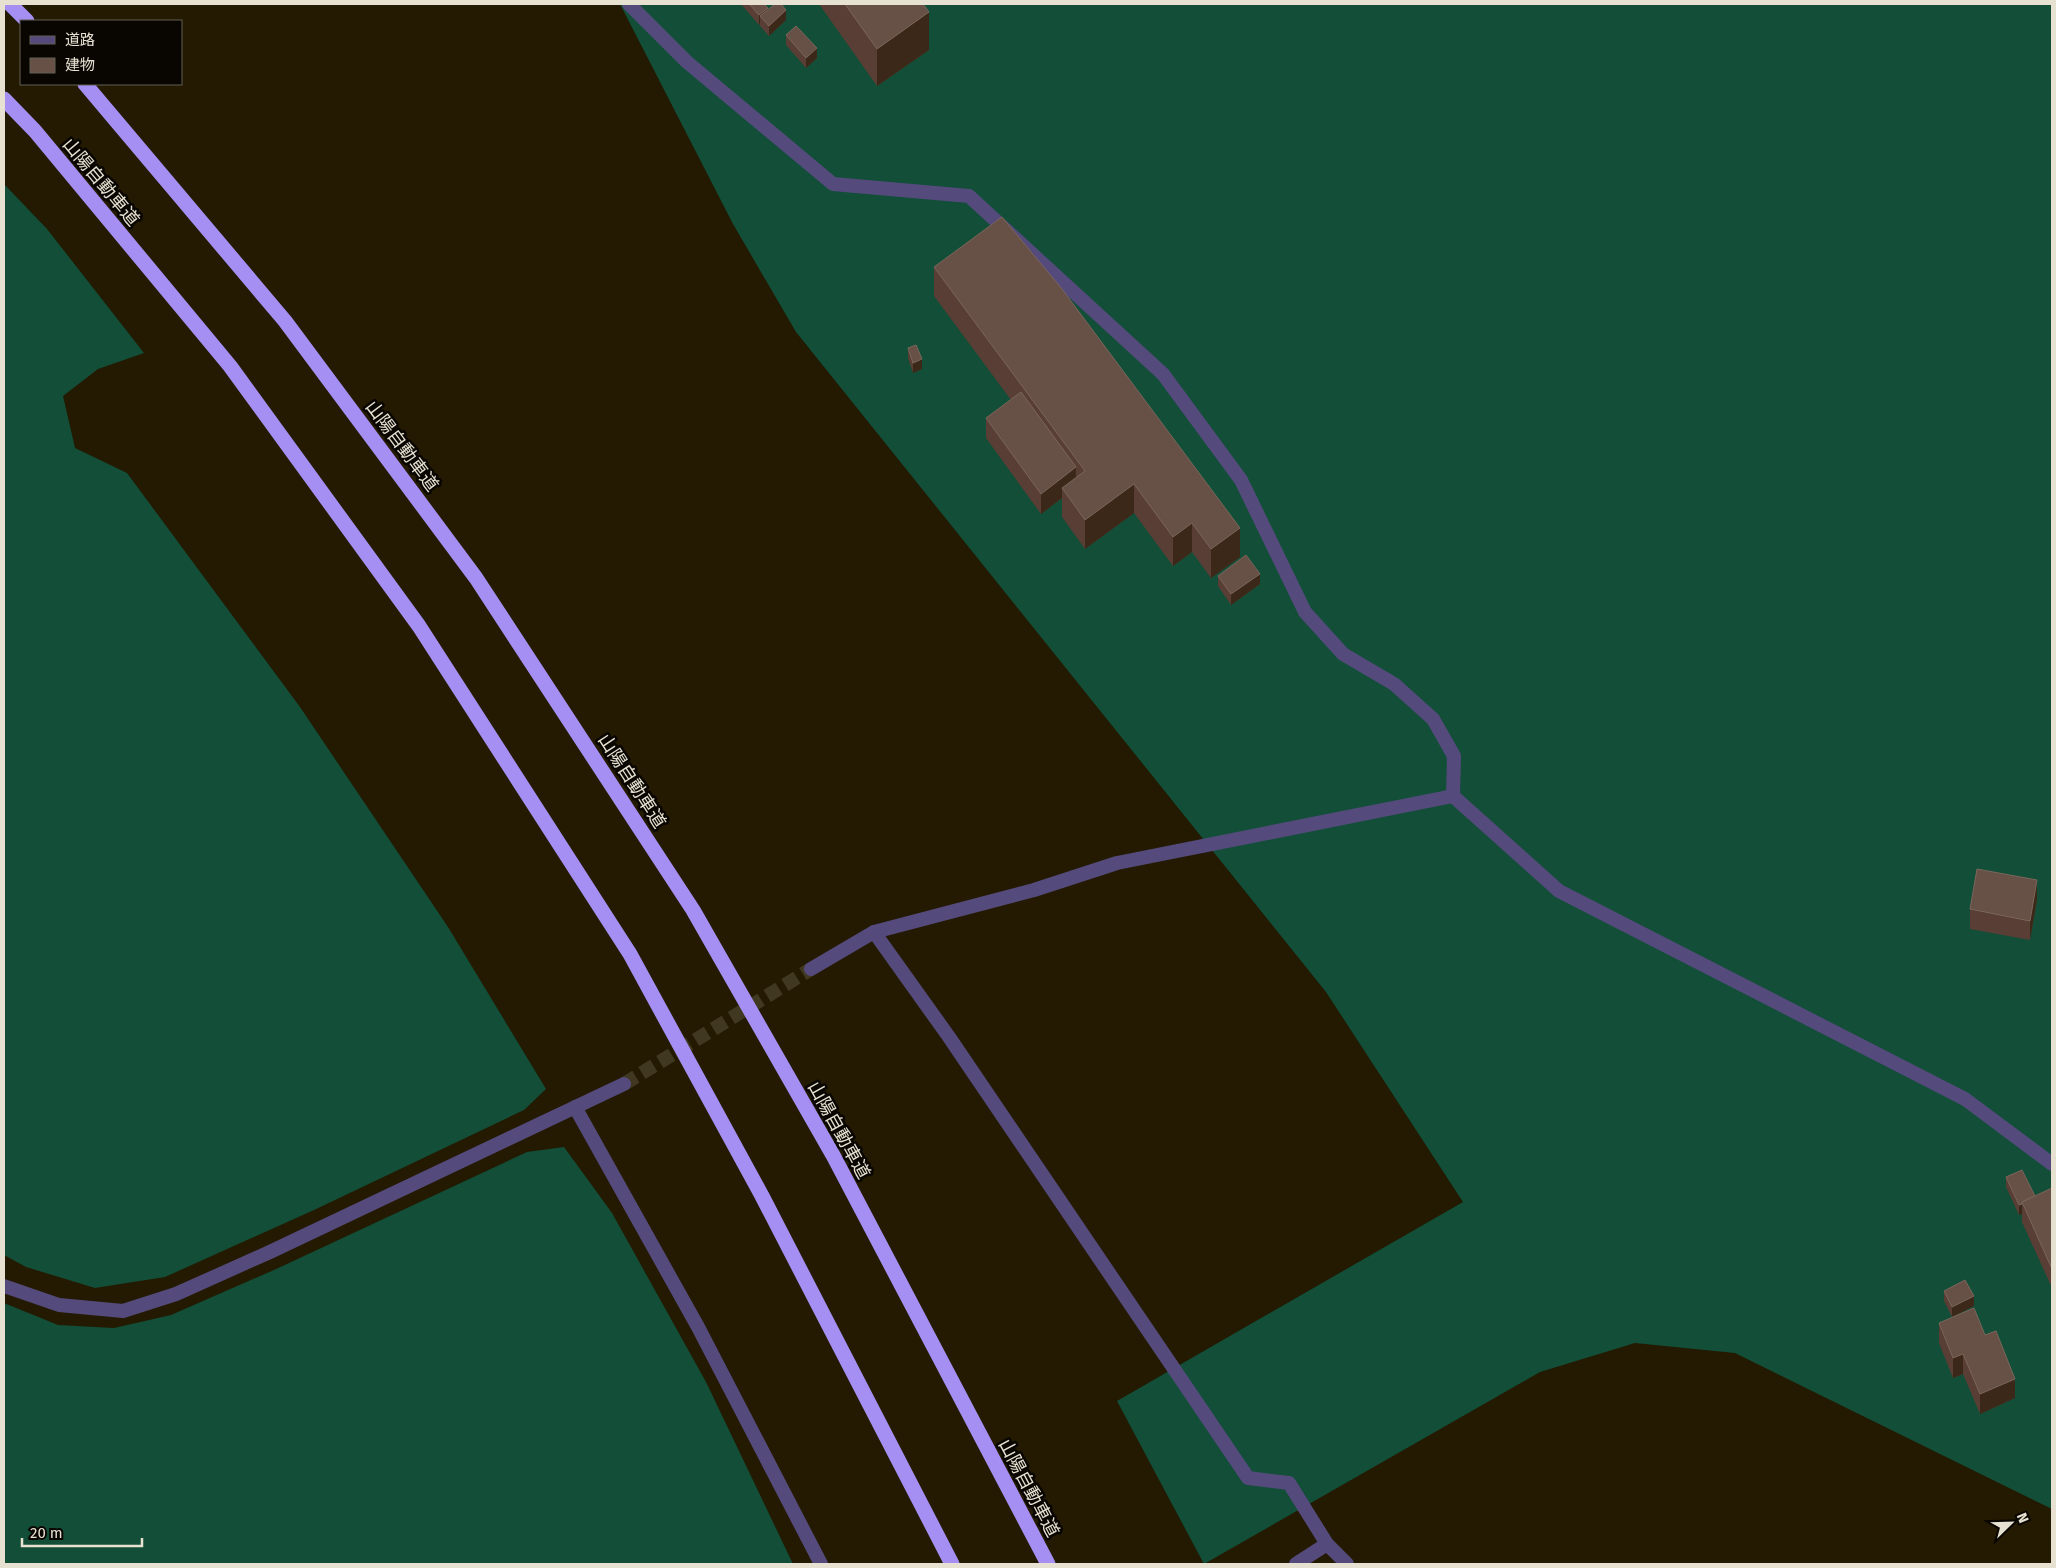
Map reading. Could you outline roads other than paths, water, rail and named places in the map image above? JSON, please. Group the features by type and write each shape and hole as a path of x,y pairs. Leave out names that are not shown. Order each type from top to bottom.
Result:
{"highway":[{"path":"10,4 26,20"},
{"name":"山陽自動車道","path":"86,85 285,321 476,578 693,910 834,1157 1048,1564"},
{"name":"山陽自動車道","path":"4,99 35,132 230,366 419,626 630,954 762,1196 952,1564"}],"street":[{"path":"629,4 687,62 833,184 969,196 1164,374 1241,480 1305,612 1343,654 1394,684 1433,719 1454,756 1454,796 1559,891 1965,1099 2052,1164"},
{"path":"811,969 874,932 1034,890 1117,863 1454,796"},
{"path":"874,932 949,1037 1248,1478 1289,1483 1327,1544 1347,1564"},
{"path":"4,1286 59,1305 123,1310 176,1294 272,1252 624,1084"},
{"path":"575,1107 698,1327 821,1564"},
{"path":"1296,1564 1327,1544"}],"tunnel":[{"path":"624,1084 811,969"}]}
